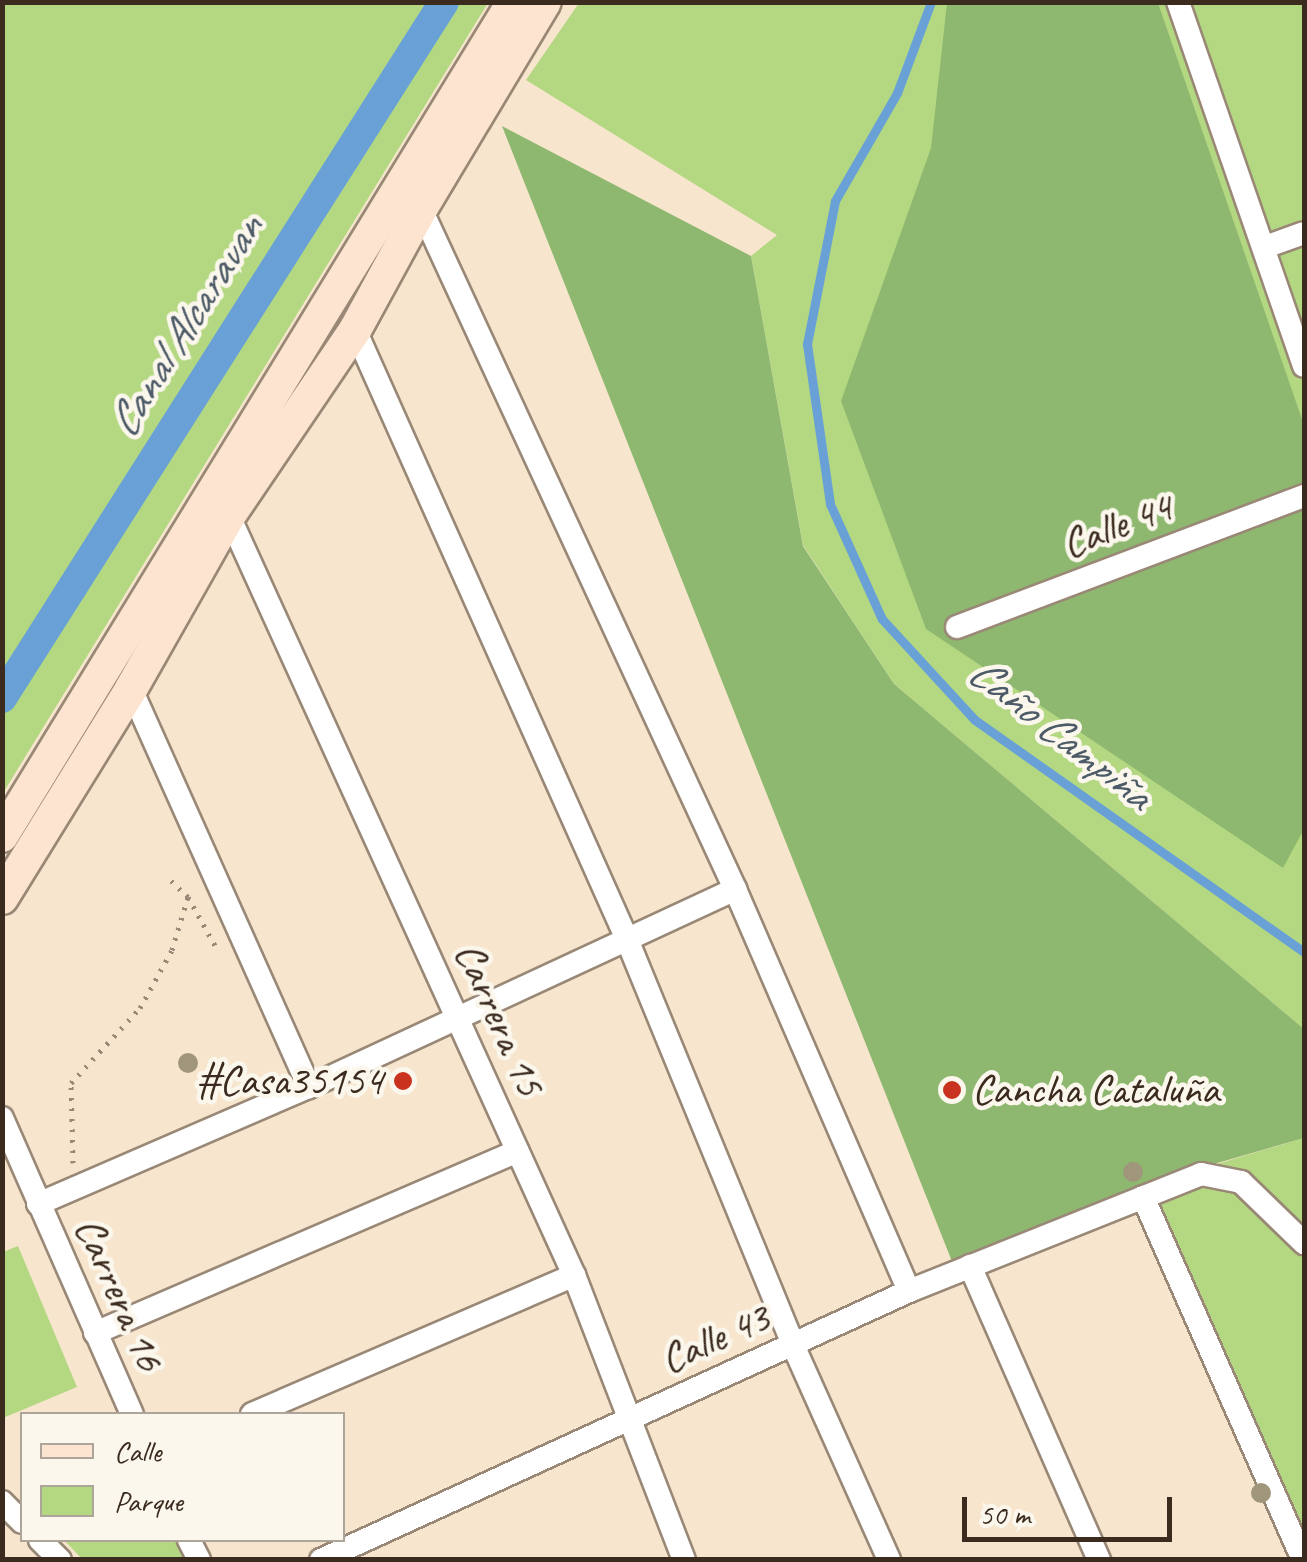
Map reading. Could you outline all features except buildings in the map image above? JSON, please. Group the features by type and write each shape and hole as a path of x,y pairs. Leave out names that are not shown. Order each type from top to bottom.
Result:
{"main road":[{"path":"2,836 513,2"},
{"path":"2,898 130,689 229,516 356,330 421,209 546,2"}],"street":[{"path":"1178,2 1304,366"},
{"path":"421,209 735,889 909,1291"},
{"path":"1265,247 1304,233"},
{"path":"356,330 626,938 793,1345 889,1560"},
{"name":"Calle 44","path":"956,627 1304,496"},
{"name":"Carrera 15","path":"229,516 574,1276 684,1560"},
{"path":"130,689 310,1087"},
{"path":"38,1204 310,1087 735,889"},
{"name":"Carrera 16","path":"2,1118 131,1412"},
{"path":"94,1333 517,1151"},
{"name":"Calle 43","path":"321,1560 909,1291 1201,1174 1241,1182 1304,1243"},
{"path":"1143,1197 1303,1560"},
{"path":"970,1266 1099,1560"},
{"path":"257,1412 574,1276"},
{"path":"2,1502 20,1520"},
{"path":"42,1542 60,1560"}],"path":[{"path":"168,878 188,897 217,948"},
{"path":"73,1175 71,1083 140,1008 172,950 188,897"}],"green space":[{"path":"2,3 488,3 3,793 2,793"},
{"path":"579,3 1304,3 1304,1029 894,684 803,545 751,256 777,235 526,80"},
{"path":"947,3 1158,3 1304,425 1304,829 1283,868 926,629 841,401 931,148"},
{"path":"502,126 751,256 803,546 894,684 1304,1029 1304,1138 1169,1177 953,1264"},
{"path":"1304,1138 1304,1549 1144,1186"},
{"path":"18,1246 77,1387 3,1418 3,1252"},
{"path":"66,1542 185,1542 194,1559 82,1559"}],"waterway":[{"name":"Canal Alcaravan","path":"2,698 444,2"},
{"name":"Caño Campiña","path":"931,2 897,93 835,201 807,344 830,504 882,619 975,720 1304,952"}],"place":[{"name":"#Casa35154","path":"403,1081"},
{"name":"Cancha Cataluña","path":"952,1090"}]}
